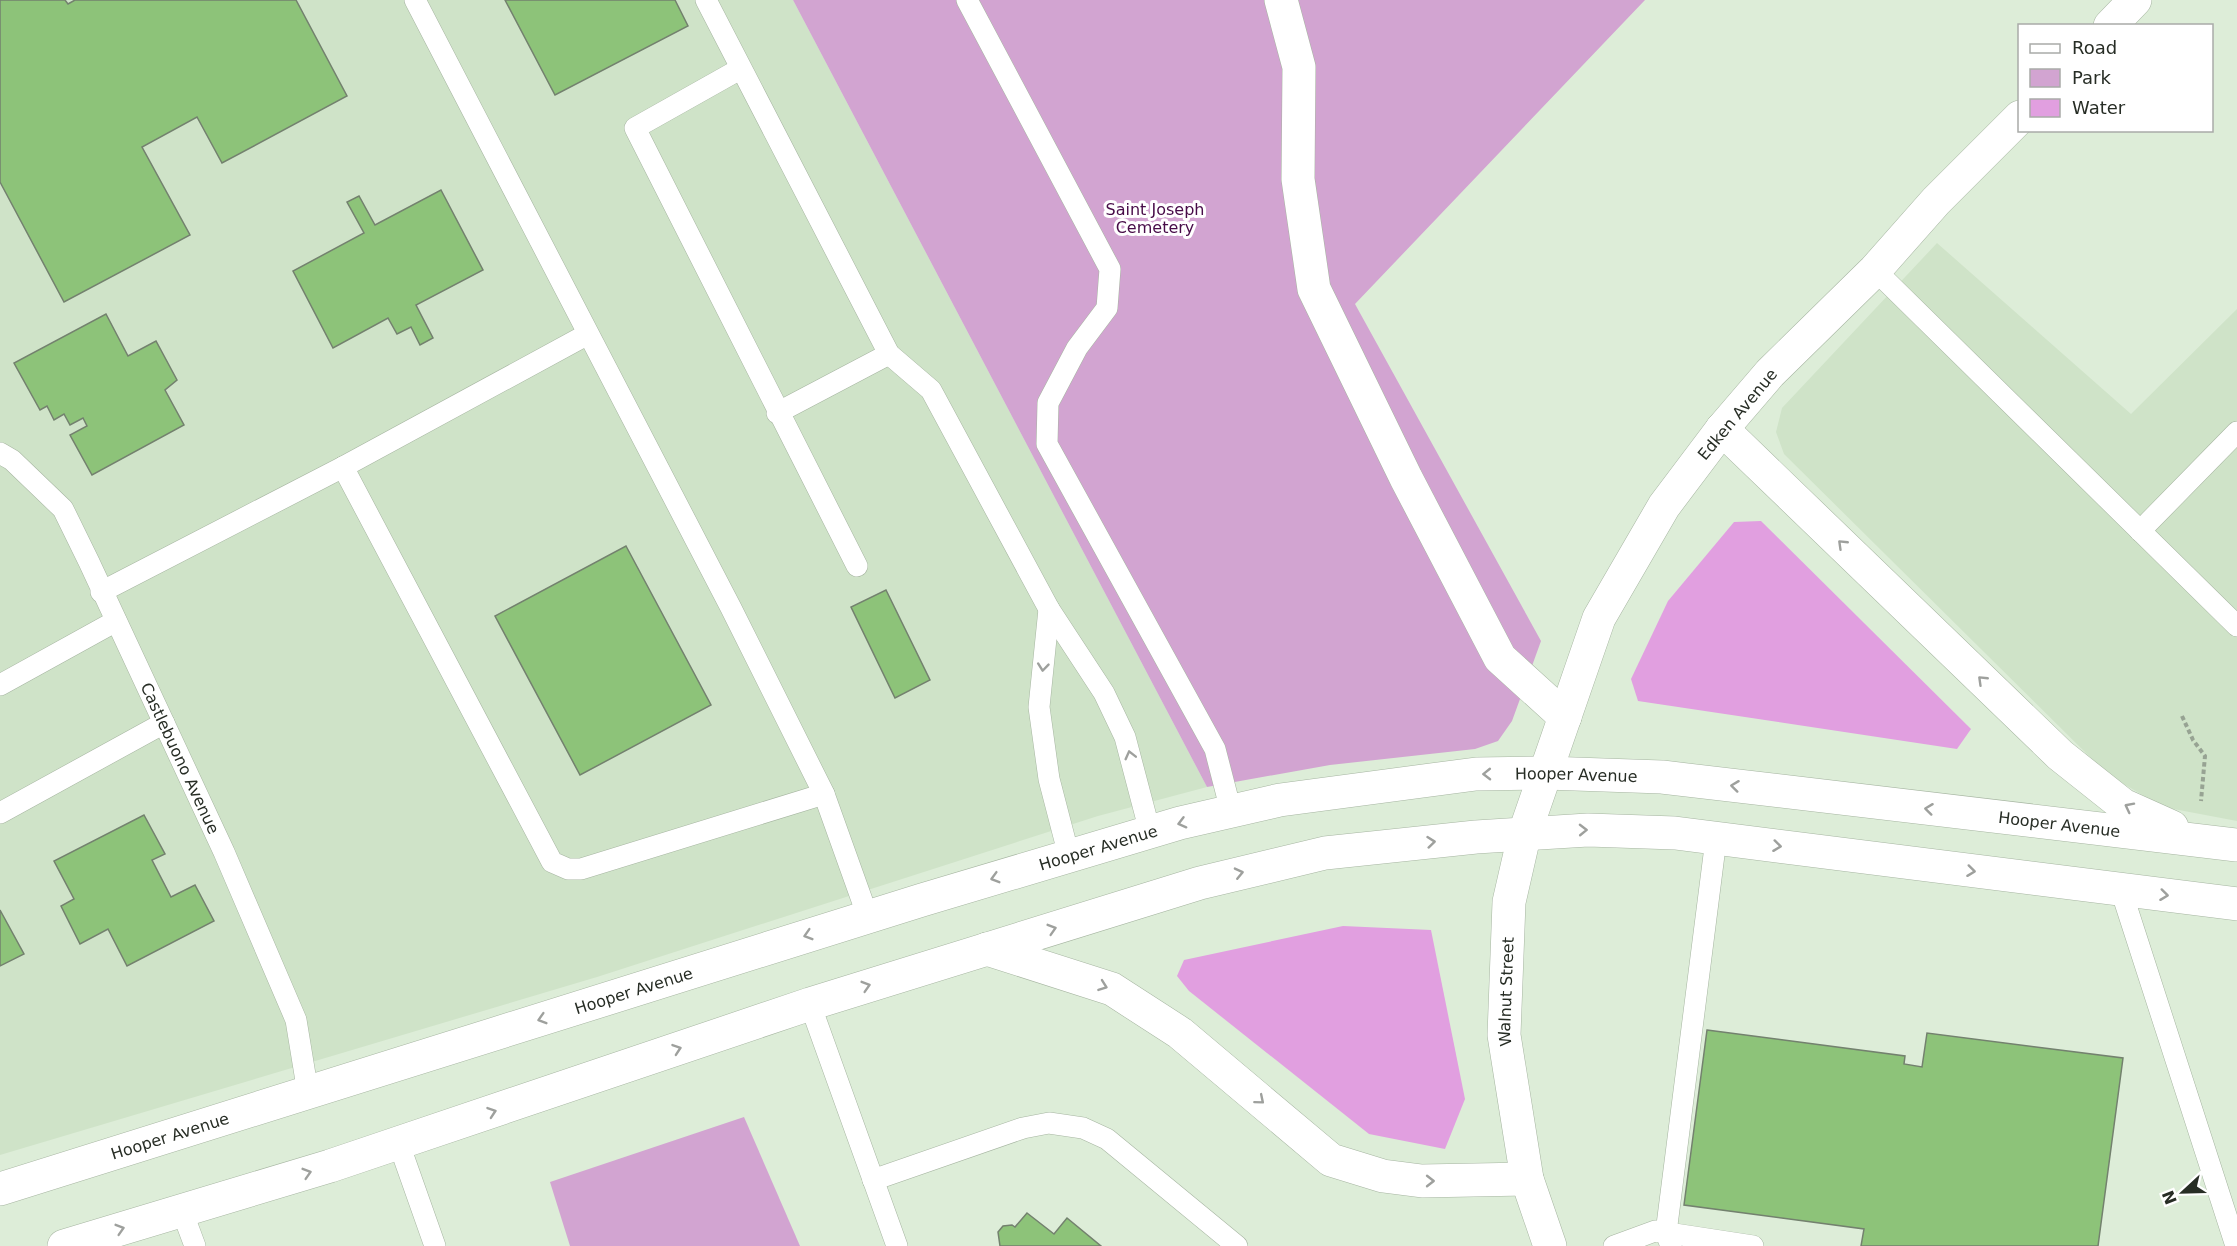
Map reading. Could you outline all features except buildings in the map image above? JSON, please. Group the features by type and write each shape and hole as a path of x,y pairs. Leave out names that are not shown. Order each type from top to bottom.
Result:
{"main road":[{"path":"1281,0 1299,67 1298,179 1314,289 1406,478 1500,658 1566,717"},
{"path":"2112,24 2135,0"},
{"name":"Edken Avenue","path":"1546,773 1599,618 1664,506 1722,429 1770,373 1875,270 1936,201 2018,118"},
{"path":"1722,429 2060,755 2123,805 2201,840"},
{"name":"Hooper Avenue","path":"0,1189 868,917 1150,832 1280,800 1476,774 1546,773 1662,777 2237,845"},
{"name":"Walnut Street","path":"1546,773 1525,832 1509,902 1504,1035 1527,1179 1550,1246"},
{"path":"64,1246 399,1144 810,1004 1200,883 1324,853 1525,832 1588,830 1675,833 2237,904"},
{"path":"987,949 1112,989 1180,1033 1331,1160 1383,1176 1422,1181 1527,1179"}],"lane":[{"path":"415,0 824,794 868,917"},
{"path":"706,0 889,354 931,390 1049,609 1104,693 1125,737 1150,832"},
{"path":"967,0 1110,269 1107,308 1077,348 1048,403 1047,444 1215,749 1231,811"},
{"path":"740,69 634,128 856,566"},
{"path":"1875,270 2237,626"},
{"path":"101,592 343,467 588,334"},
{"path":"777,413 889,354"},
{"path":"2140,531 2237,432"},
{"name":"Castlebuono Avenue","path":"0,453 12,460 63,509 224,852 296,1020 308,1093"},
{"path":"343,467 552,861 568,869 581,869 824,794"},
{"path":"1049,609 1039,707 1049,778 1069,856"},
{"path":"0,685 116,621"},
{"path":"0,813 164,723"},
{"path":"1669,1239 1716,838"},
{"path":"2121,890 2236,1246"},
{"path":"810,1004 897,1246"},
{"path":"873,1180 1023,1128 1048,1123 1083,1128 1107,1139 1237,1246"},
{"path":"399,1144 435,1246"},
{"path":"183,1210 195,1246"},
{"path":"1614,1246 1655,1231 1669,1239 1753,1246"}],"path":[{"path":"2182,716 2193,740 2205,756 2201,801"}],"shaded area":[{"path":"0,0 793,0 1207,787 1098,816 597,977 0,1155"},
{"path":"1937,243 2131,414 2237,309 2237,821 2163,807 2122,783 2093,760 1784,454 1776,432 1782,408"}],"green space":[{"name":"Saint Joseph Cemetery","path":"793,0 1645,0 1355,304 1541,641 1512,721 1498,741 1475,749 1330,765 1207,787"},
{"path":"744,1117 800,1246 570,1246 550,1182"}],"water":[{"path":"1761,521 1971,729 1957,749 1638,701 1631,679 1668,601 1734,522"},
{"path":"1343,926 1431,930 1465,1099 1445,1149 1369,1134 1189,991 1177,976 1184,960"}]}
